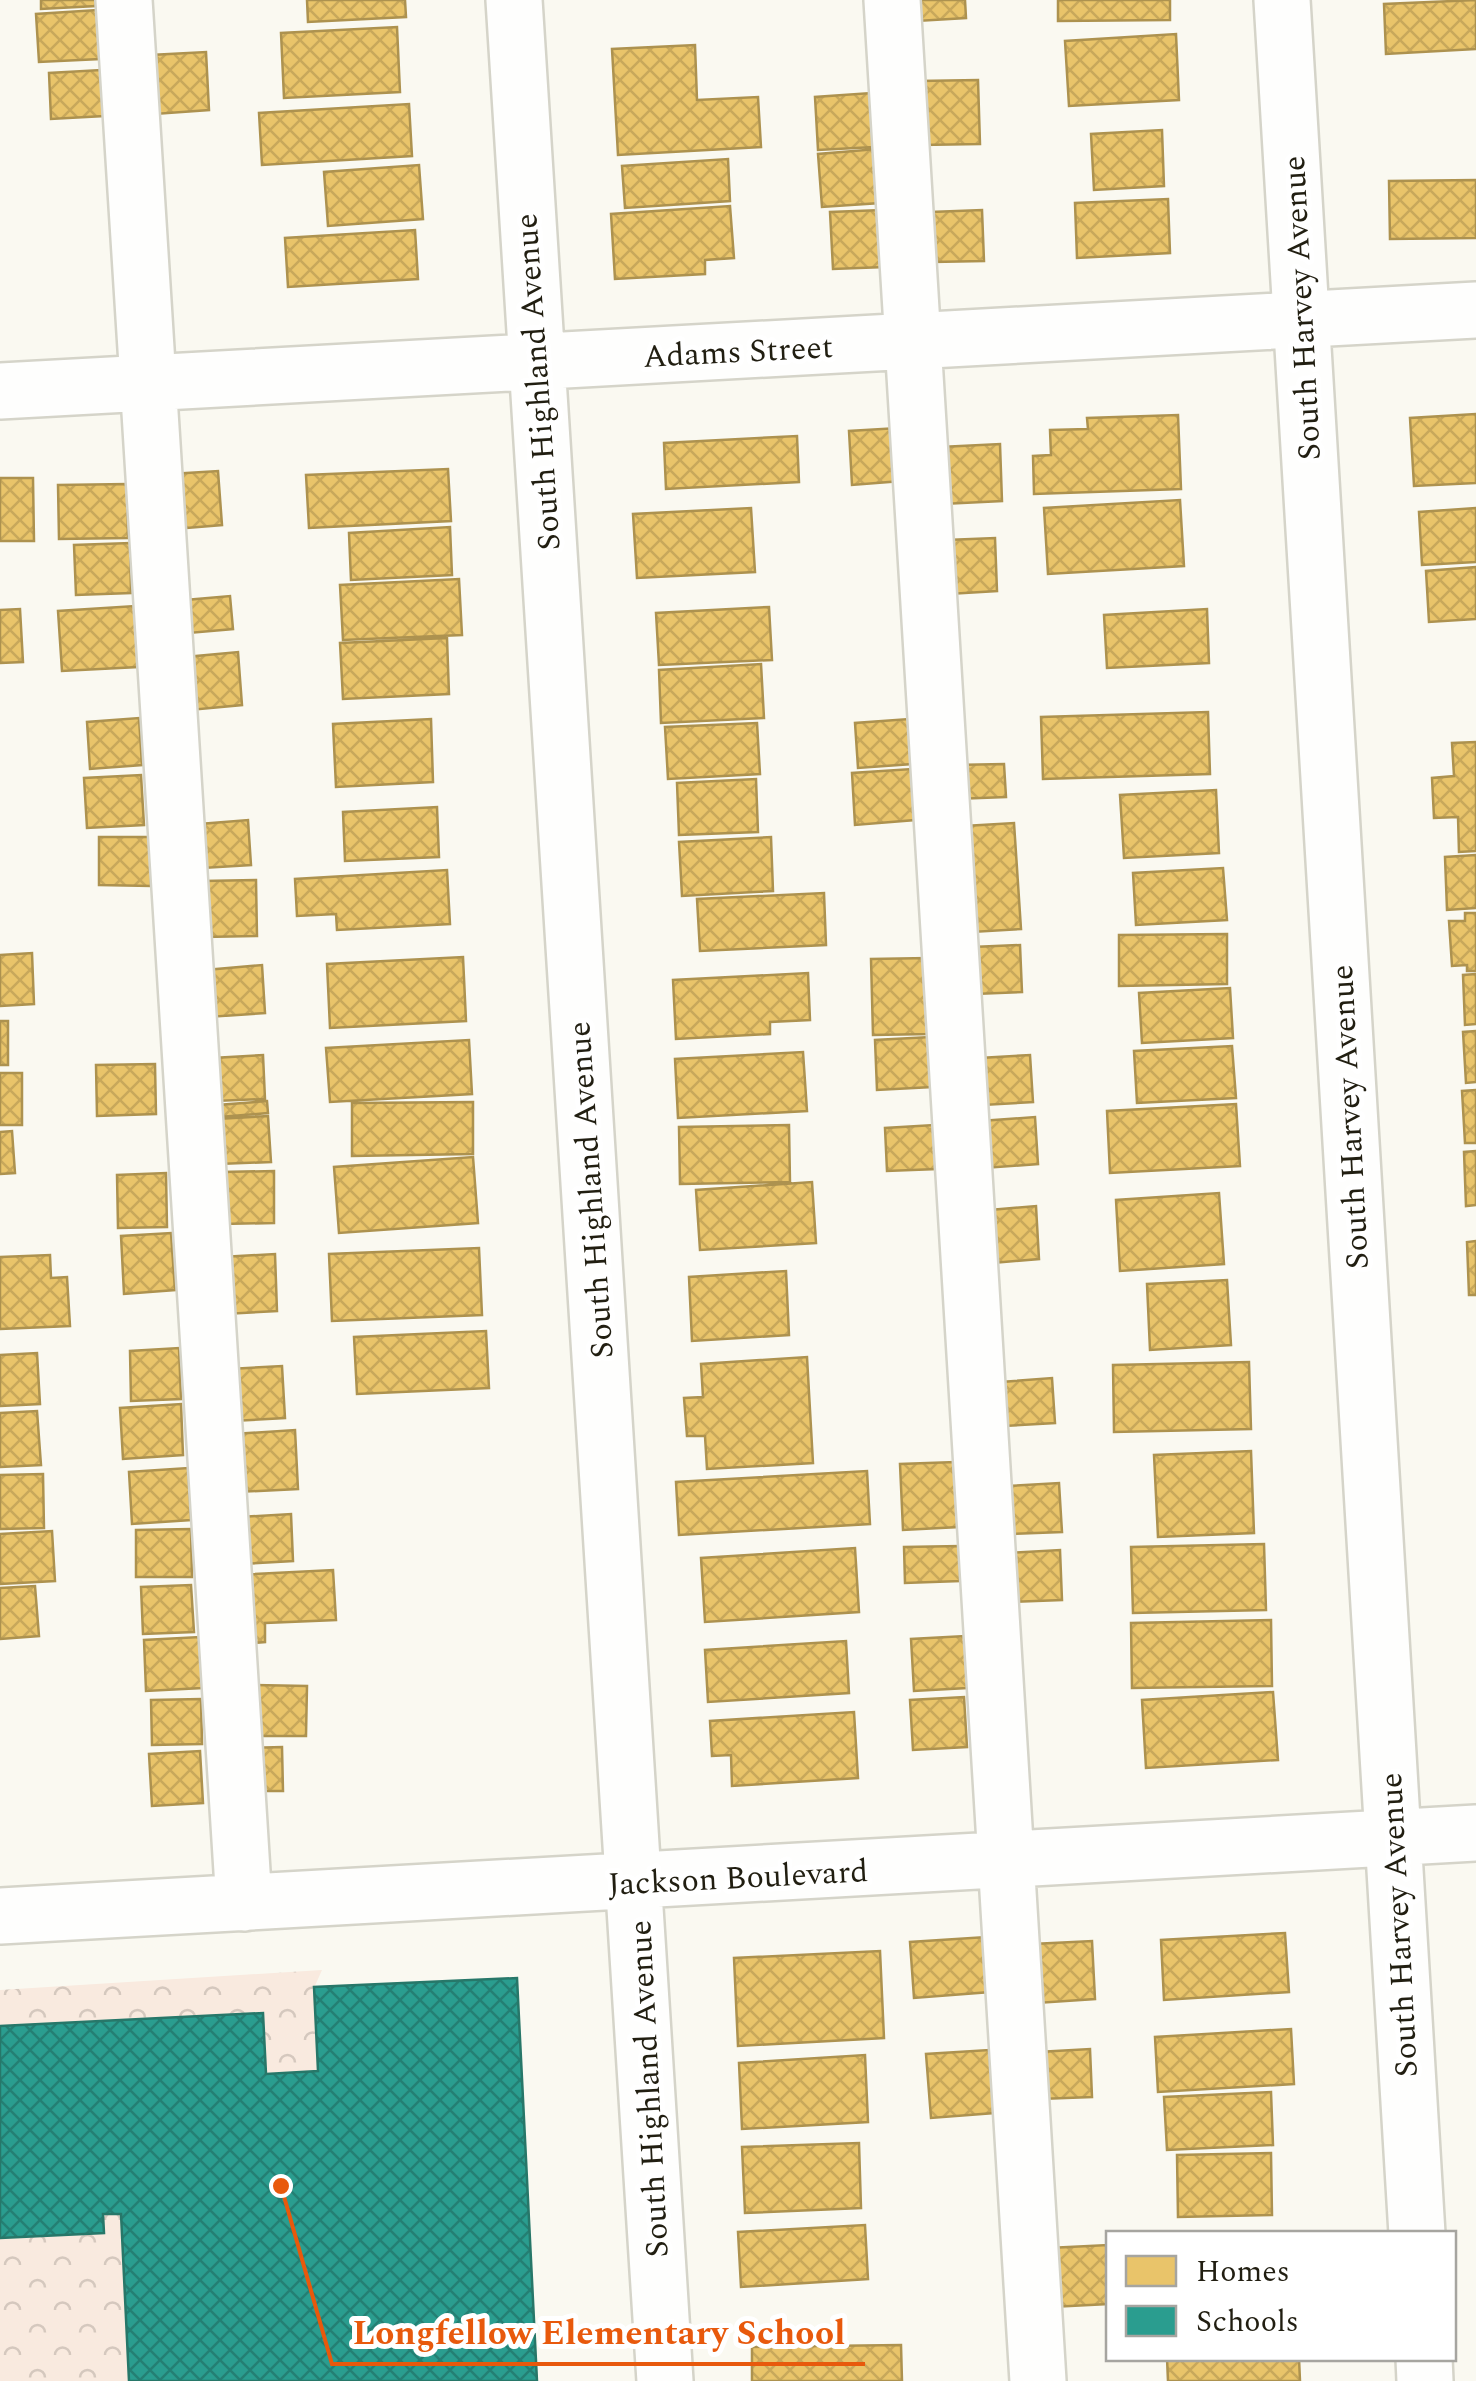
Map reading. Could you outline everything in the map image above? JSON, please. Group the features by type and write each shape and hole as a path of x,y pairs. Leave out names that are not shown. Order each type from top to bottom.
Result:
{"street":[{"path":"124,0 244,1903"},
{"name":"South Highland Avenue","path":"514,0 665,2381"},
{"path":"892,0 1038,2381"},
{"name":"South Harvey Avenue","path":"1282,0 1416,2231"},
{"name":"Adams Street","path":"0,392 1476,310"},
{"name":"Jackson Boulevard","path":"0,1916 1476,1833"}],"green space":[{"path":"322,1970 314,1988 318,2071 266,2074 263,2013 0,2026 0,1990"},
{"path":"103,2214 121,2214 129,2381 0,2381 0,2238 104,2233"}],"building: Homes":[{"path":"41,0 96,0 96,6 41,9"},
{"path":"307,0 405,0 406,17 308,22"},
{"path":"916,0 965,0 966,18 917,21"},
{"path":"1058,0 1170,0 1170,20 1058,21"},
{"path":"1476,0 1476,49 1386,54 1384,4"},
{"path":"97,10 100,59 39,62 36,14"},
{"path":"397,27 400,92 284,98 281,33"},
{"path":"1176,34 1179,100 1069,106 1065,41"},
{"path":"695,45 697,100 758,97 761,147 618,155 612,49"},
{"path":"206,52 209,110 155,114 151,55"},
{"path":"101,70 104,116 51,119 49,73"},
{"path":"978,80 980,144 921,145 919,81"},
{"path":"871,93 874,147 818,150 815,97"},
{"path":"409,104 412,156 262,165 259,113"},
{"path":"1162,130 1164,186 1094,190 1091,134"},
{"path":"877,149 880,203 822,207 818,154"},
{"path":"728,159 730,201 625,208 622,166"},
{"path":"419,165 423,219 328,226 324,172"},
{"path":"1476,180 1476,238 1390,239 1389,181"},
{"path":"1168,199 1170,253 1077,258 1075,203"},
{"path":"730,206 734,258 705,260 705,274 615,279 611,214"},
{"path":"882,210 885,267 833,269 830,212"},
{"path":"982,210 984,261 933,262 931,212"},
{"path":"415,230 418,279 288,287 285,238"},
{"path":"1476,414 1476,483 1414,486 1410,418"},
{"path":"1178,415 1181,489 1034,494 1033,456 1051,455 1050,430 1088,429 1087,418"},
{"path":"898,428 901,481 852,485 849,431"},
{"path":"797,436 799,482 666,489 664,443"},
{"path":"1000,444 1002,501 943,504 941,447"},
{"path":"448,469 451,521 309,528 306,475"},
{"path":"218,471 222,525 175,529 171,474"},
{"path":"0,478 33,478 34,541 0,541"},
{"path":"127,484 128,538 59,539 58,485"},
{"path":"1180,500 1184,566 1048,574 1044,508"},
{"path":"751,508 755,572 637,578 633,514"},
{"path":"1476,508 1476,562 1422,565 1419,512"},
{"path":"450,527 452,575 351,580 349,533"},
{"path":"995,538 997,591 949,594 947,540"},
{"path":"130,543 131,593 76,595 74,545"},
{"path":"1476,567 1476,619 1429,622 1426,571"},
{"path":"459,579 462,635 343,640 340,585"},
{"path":"230,596 233,629 189,633 186,600"},
{"path":"135,606 138,667 62,671 58,611"},
{"path":"769,607 772,660 659,665 656,613"},
{"path":"20,609 23,662 0,663 0,610"},
{"path":"1207,609 1209,663 1107,668 1104,615"},
{"path":"447,638 449,694 343,699 340,643"},
{"path":"238,652 242,705 190,710 186,657"},
{"path":"761,664 764,718 661,723 659,670"},
{"path":"1208,712 1210,774 1043,779 1041,717"},
{"path":"139,718 142,765 90,769 87,722"},
{"path":"431,719 433,782 336,787 333,724"},
{"path":"909,719 912,764 858,768 855,723"},
{"path":"757,723 760,774 668,779 665,727"},
{"path":"1476,742 1476,851 1459,852 1458,817 1434,818 1432,778 1454,776 1452,743"},
{"path":"1004,764 1006,797 955,799 954,765"},
{"path":"912,769 915,820 855,825 852,773"},
{"path":"141,775 144,825 87,828 84,778"},
{"path":"756,779 758,832 679,835 677,783"},
{"path":"1216,790 1219,853 1124,858 1120,795"},
{"path":"437,807 439,857 345,861 343,812"},
{"path":"248,820 251,865 203,868 200,824"},
{"path":"1014,823 1021,929 972,932 965,826"},
{"path":"99,837 151,837 151,886 99,885"},
{"path":"771,837 773,891 682,896 679,842"},
{"path":"1476,855 1476,908 1447,910 1445,857"},
{"path":"1223,868 1227,920 1136,925 1133,873"},
{"path":"447,870 450,924 337,930 336,914 297,916 295,879"},
{"path":"256,880 257,936 204,937 203,881"},
{"path":"824,893 826,945 700,951 697,899"},
{"path":"1465,913 1476,913 1476,971 1467,971 1467,965 1452,966 1449,921 1465,921"},
{"path":"1227,934 1227,984 1119,986 1119,935"},
{"path":"1020,945 1022,992 975,994 973,947"},
{"path":"32,953 34,1004 0,1006 0,955"},
{"path":"463,957 466,1021 330,1028 327,964"},
{"path":"928,958 930,1034 873,1035 871,959"},
{"path":"262,965 265,1013 208,1017 206,970"},
{"path":"808,973 810,1020 770,1022 770,1034 676,1039 673,980"},
{"path":"1476,974 1476,1024 1465,1025 1463,975"},
{"path":"1230,988 1233,1038 1142,1043 1139,993"},
{"path":"0,1021 8,1021 8,1065 0,1065"},
{"path":"1476,1031 1476,1082 1466,1083 1463,1032"},
{"path":"930,1037 932,1087 877,1090 875,1040"},
{"path":"469,1040 472,1094 330,1102 326,1048"},
{"path":"1232,1046 1236,1098 1137,1103 1134,1051"},
{"path":"803,1052 807,1111 678,1118 675,1059"},
{"path":"263,1055 265,1099 215,1101 213,1058"},
{"path":"1030,1055 1033,1102 983,1105 980,1058"},
{"path":"155,1064 156,1114 97,1116 96,1065"},
{"path":"0,1073 22,1073 22,1125 0,1125"},
{"path":"1476,1090 1476,1143 1465,1143 1462,1091"},
{"path":"267,1101 268,1113 219,1117 218,1105"},
{"path":"473,1102 473,1154 352,1156 352,1103"},
{"path":"1236,1104 1240,1166 1110,1173 1107,1111"},
{"path":"268,1116 271,1162 219,1164 216,1119"},
{"path":"1035,1117 1038,1164 984,1168 981,1121"},
{"path":"789,1125 790,1182 680,1184 679,1127"},
{"path":"934,1125 937,1169 887,1171 885,1128"},
{"path":"12,1131 15,1173 0,1174 0,1132"},
{"path":"1476,1151 1476,1205 1466,1206 1464,1152"},
{"path":"473,1157 478,1223 339,1233 334,1167"},
{"path":"274,1171 274,1223 222,1224 221,1172"},
{"path":"166,1173 167,1227 118,1228 117,1175"},
{"path":"812,1182 816,1243 700,1250 696,1190"},
{"path":"1219,1193 1224,1264 1120,1271 1116,1200"},
{"path":"1036,1206 1039,1259 982,1264 979,1211"},
{"path":"171,1233 175,1290 124,1294 121,1236"},
{"path":"1476,1241 1476,1295 1469,1295 1467,1242"},
{"path":"479,1248 482,1315 332,1321 329,1254"},
{"path":"275,1254 277,1311 225,1314 222,1257"},
{"path":"50,1255 51,1278 67,1277 70,1326 0,1329 0,1257"},
{"path":"786,1271 789,1335 692,1341 689,1277"},
{"path":"1227,1280 1231,1345 1150,1350 1147,1284"},
{"path":"486,1331 489,1388 357,1394 354,1337"},
{"path":"179,1348 181,1399 131,1401 130,1351"},
{"path":"37,1353 40,1404 0,1406 0,1355"},
{"path":"807,1357 813,1463 707,1469 705,1436 687,1436 684,1398 703,1397 701,1364"},
{"path":"1249,1362 1251,1429 1114,1432 1113,1365"},
{"path":"282,1366 285,1418 233,1421 230,1369"},
{"path":"1052,1378 1055,1423 1004,1426 1001,1382"},
{"path":"181,1404 183,1455 123,1459 120,1408"},
{"path":"37,1411 41,1465 0,1467 0,1413"},
{"path":"295,1430 298,1489 237,1492 234,1434"},
{"path":"1251,1451 1254,1533 1158,1537 1154,1455"},
{"path":"955,1462 959,1527 903,1530 900,1464"},
{"path":"188,1468 191,1520 132,1524 129,1472"},
{"path":"867,1471 870,1524 679,1535 676,1482"},
{"path":"43,1474 44,1528 0,1529 0,1475"},
{"path":"1059,1483 1062,1532 1011,1534 1008,1486"},
{"path":"291,1514 293,1561 243,1564 240,1517"},
{"path":"191,1529 192,1577 136,1577 136,1530"},
{"path":"52,1531 55,1581 0,1584 0,1534"},
{"path":"1264,1544 1266,1610 1133,1613 1131,1547"},
{"path":"960,1546 960,1581 905,1583 904,1547"},
{"path":"855,1548 859,1612 705,1622 701,1558"},
{"path":"1060,1550 1062,1600 1012,1602 1009,1553"},
{"path":"333,1570 336,1620 265,1623 265,1642 241,1644 237,1575"},
{"path":"191,1585 194,1632 143,1634 141,1587"},
{"path":"35,1586 39,1636 0,1639 0,1588"},
{"path":"1271,1620 1272,1686 1132,1688 1131,1623"},
{"path":"965,1636 967,1688 914,1691 911,1639"},
{"path":"200,1637 202,1688 146,1691 144,1640"},
{"path":"846,1641 849,1693 708,1702 705,1650"},
{"path":"251,1685 307,1686 306,1736 251,1736"},
{"path":"1273,1692 1278,1760 1146,1768 1142,1700"},
{"path":"964,1697 967,1747 913,1750 910,1700"},
{"path":"201,1699 202,1744 152,1745 151,1700"},
{"path":"854,1712 858,1778 732,1786 731,1755 712,1756 710,1721"},
{"path":"282,1747 283,1791 248,1791 247,1748"},
{"path":"200,1751 203,1803 152,1806 149,1754"},
{"path":"1285,1933 1289,1992 1164,2000 1161,1940"},
{"path":"986,1937 990,1992 914,1998 910,1942"},
{"path":"1092,1941 1095,1999 1037,2003 1033,1944"},
{"path":"880,1951 884,2038 738,2046 734,1958"},
{"path":"1291,2029 1294,2084 1158,2092 1155,2037"},
{"path":"1090,2049 1092,2097 1040,2099 1038,2052"},
{"path":"989,2050 994,2113 931,2118 926,2054"},
{"path":"865,2055 868,2122 742,2129 739,2063"},
{"path":"1271,2092 1273,2145 1167,2150 1164,2097"},
{"path":"859,2143 861,2208 745,2213 742,2147"},
{"path":"1271,2153 1272,2215 1178,2217 1177,2155"},
{"path":"865,2225 868,2279 741,2287 738,2232"},
{"path":"1106,2245 1106,2304 1052,2307 1049,2248"},
{"path":"901,2345 902,2381 752,2381 752,2347"},
{"path":"1167,2361 1299,2361 1300,2381 1168,2381"}],"building: Schools":[{"path":"517,1978 537,2381 129,2381 121,2214 103,2214 104,2233 0,2238 0,2026 263,2013 266,2074 318,2071 314,1987"}],"place":[{"name":"Longfellow Elementary School","path":"281,2186"}]}
